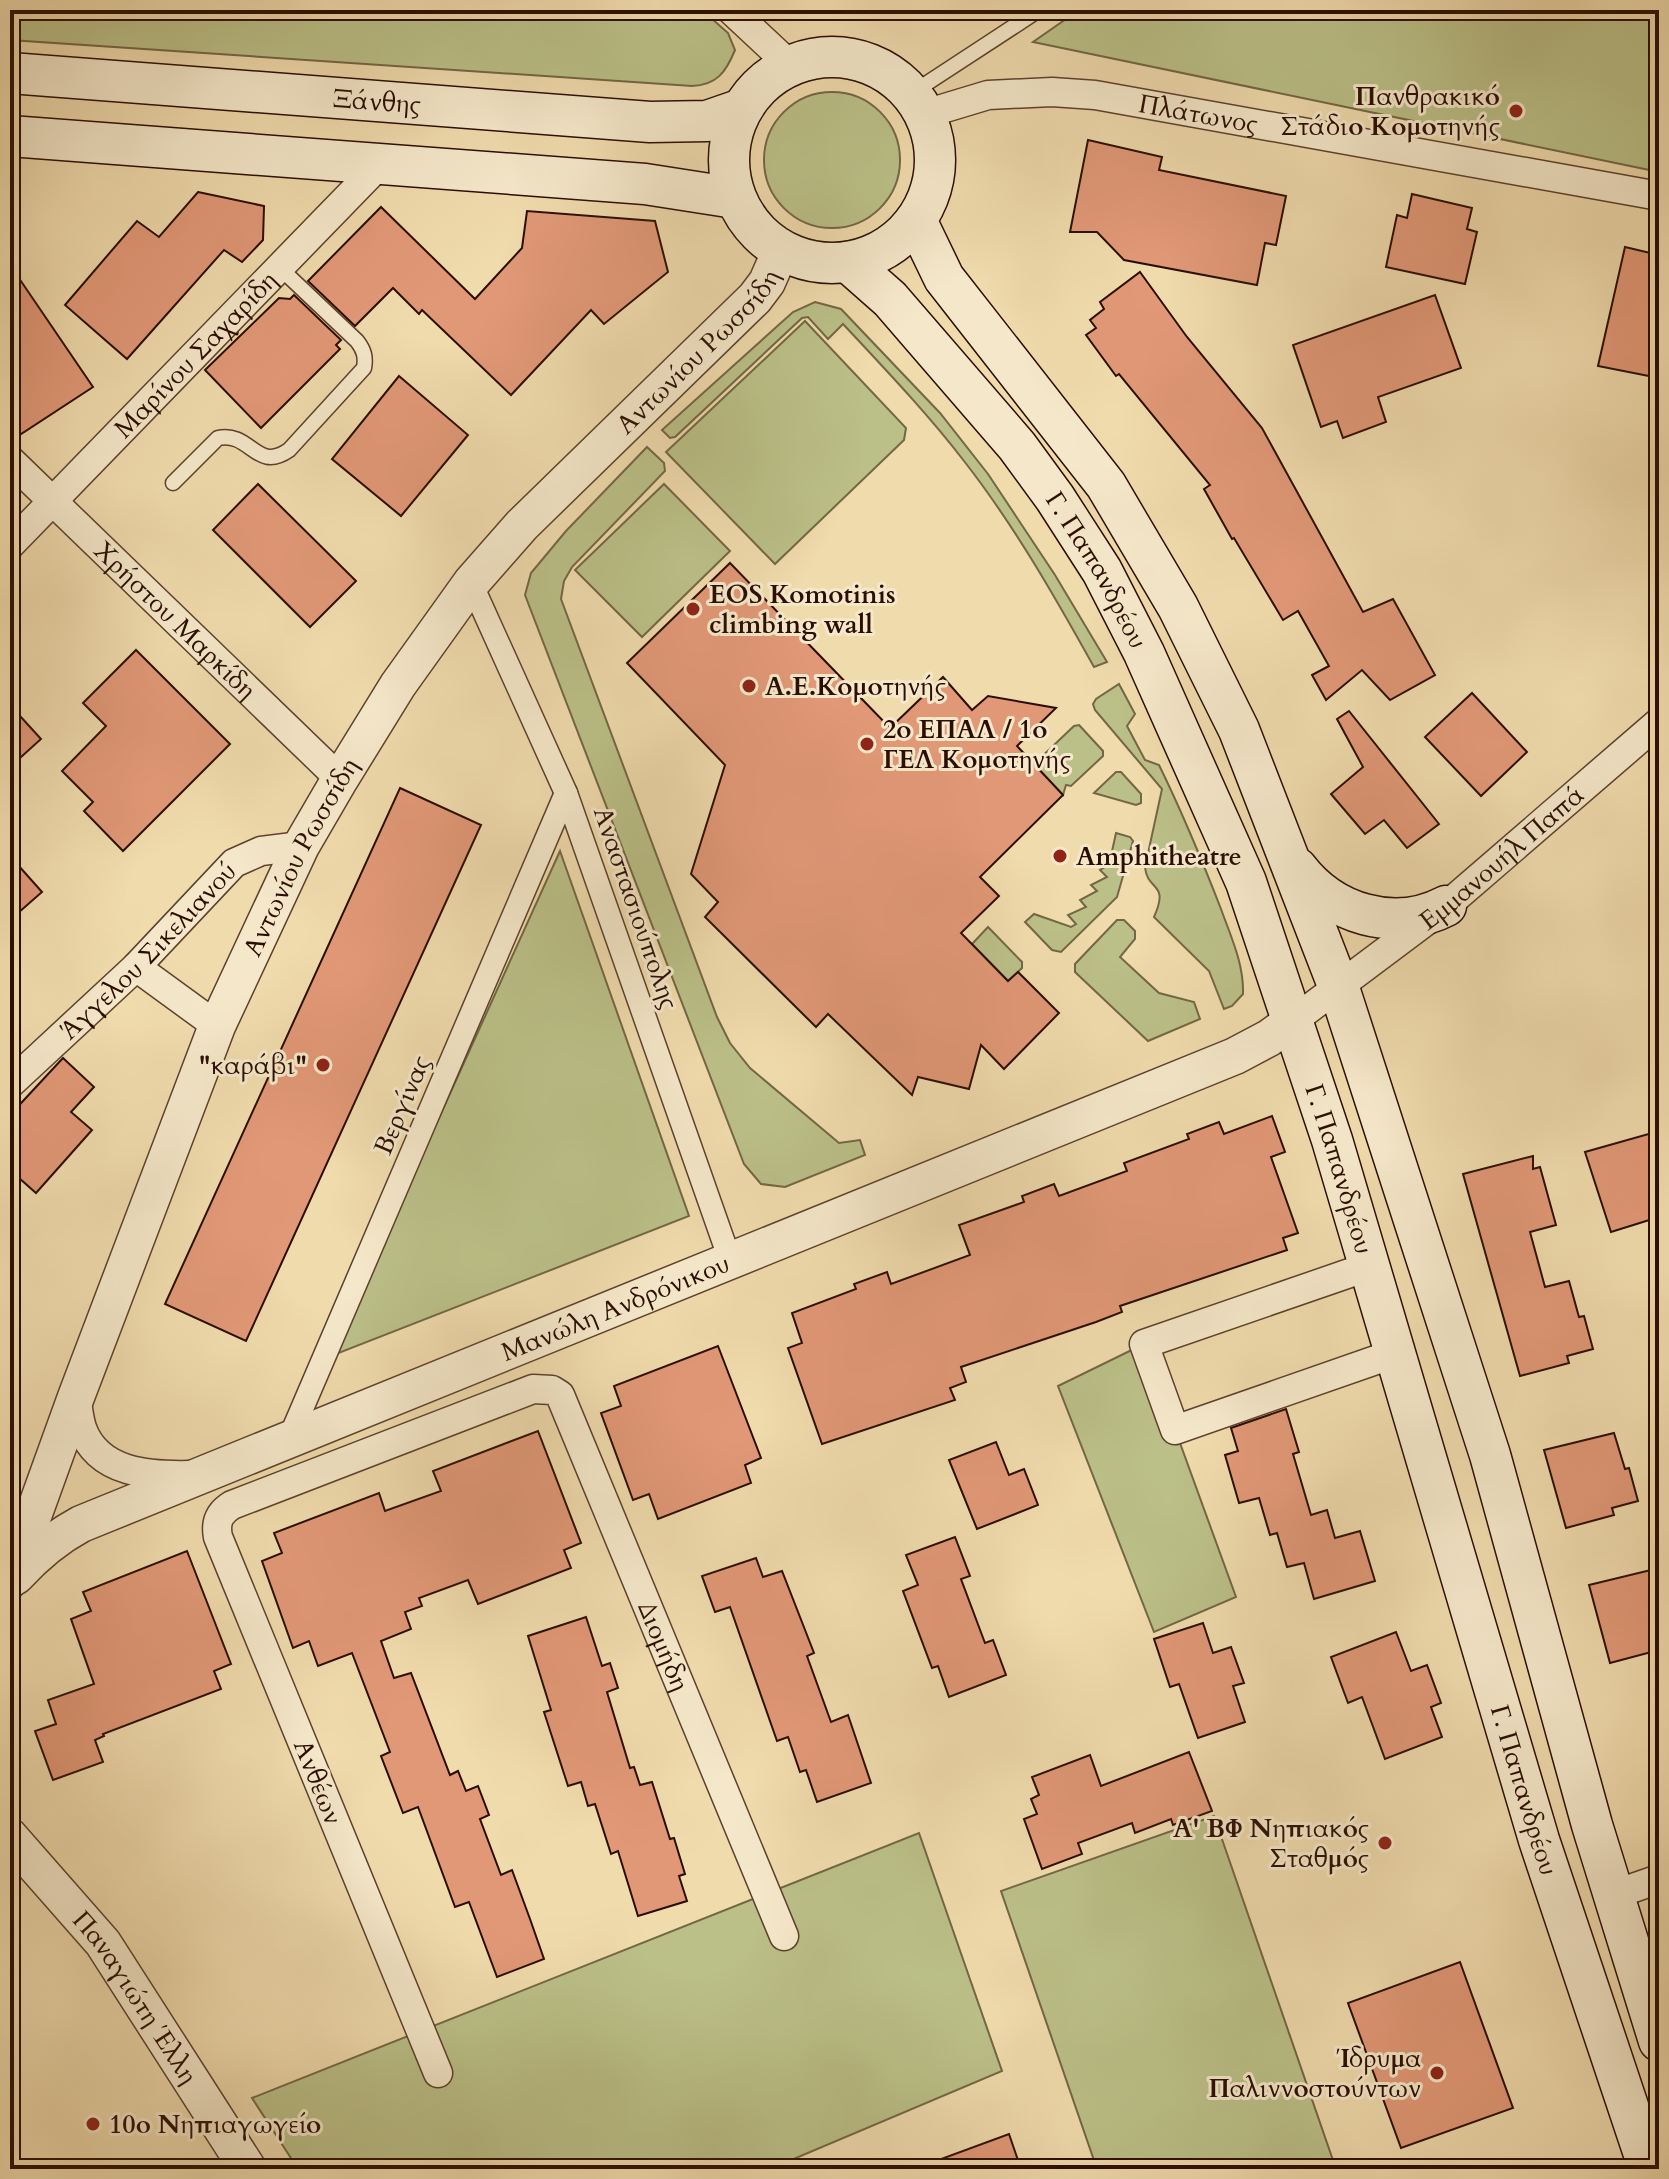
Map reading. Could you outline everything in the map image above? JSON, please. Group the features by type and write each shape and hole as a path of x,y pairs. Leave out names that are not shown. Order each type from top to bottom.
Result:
{"main road":[{"path":"822,57 855,59 886,72 918,104 932,132 935,169 926,205 916,220 886,248 848,262 813,262 781,250 754,228 735,198 729,164 733,129 742,109 761,85 790,65 822,57"},
{"name":"Ξάνθης","path":"10,73 650,122 707,121 742,109"},
{"path":"10,136 645,184 735,198"},
{"name":"Γ. Παπανδρέου","path":"916,220 944,278 1106,485 1178,607 1239,730 1339,988 1490,1455 1613,1895 1659,2041"},
{"name":"Γ. Παπανδρέου","path":"848,262 890,299 1017,446 1102,571 1144,653 1246,882 1294,1020 1370,1266 1539,1840 1649,2169"},
{"path":"1291,860 1324,894 1342,906 1365,915 1405,919 1432,913 1446,906"}],"street":[{"path":"731,10 790,65"},
{"name":"Πλάτωνος","path":"918,104 1040,92 1095,95 1659,196"},
{"name":"Μαρίνου Σαχαρίδη","path":"10,545 381,163"},
{"name":"Αντωνίου Ρωσσίδη","path":"10,1582 76,1397 217,1026 301,846 398,685 471,583 522,525 755,298 767,282 781,250"},
{"name":"Χρήστου Μαρκίδη","path":"10,460 340,779"},
{"name":"Αναστασιούπολης","path":"471,583 566,793 730,1260"},
{"name":"Εμμανουήλ Παπά","path":"1294,1020 1446,906 1659,722"},
{"name":"Βεργίνας","path":"289,1439 566,793"},
{"name":"Άγγελου Σικελιανού","path":"10,1084 136,967 234,863 261,851 301,846"},
{"path":"136,967 217,1026"},
{"name":"Μανώλη Ανδρόνικου","path":"10,1582 58,1536 200,1475 1235,1056 1294,1020"},
{"path":"1370,1266 1144,1344 1175,1430 1396,1353"},
{"name":"Διομήδη","path":"395,1442 543,1388 552,1390 565,1403 784,1936"},
{"path":"76,1397 82,1429 93,1448 111,1463 155,1476 200,1475"},
{"path":"379,1404 395,1442"},
{"name":"Ανθέων","path":"395,1442 224,1510 216,1528 438,2073"},
{"name":"Παναγιώτη Έλλη","path":"10,1837 25,1866 103,1943 248,2169"},
{"path":"1613,1895 1659,1879"}],"lane":[{"path":"918,104 1039,10"},
{"path":"173,483 218,438 237,438 262,457 281,456 364,368 366,359 357,341 280,268"}],"green space":[{"path":"23,10 702,10 728,33 735,50 720,76 708,83 692,86 10,40 10,25"},
{"name":"Πανθρακικό Στάδιο Κομοτηνής","path":"1079,10 1659,10 1659,172 1033,42"},
{"path":"832,92 858,97 880,112 895,134 900,160 895,186 880,208 858,223 832,228 806,223 784,208 769,186 764,160 769,134 784,112 806,97"},
{"path":"815,302 841,309 940,413 988,474 1055,575 1107,662 1094,667 1033,562 982,485 921,408 843,324 828,339 808,317 802,318 675,437 670,438 662,430 793,312"},
{"path":"805,321 906,428 904,440 775,564 666,452"},
{"path":"647,447 664,463 665,471 572,567 564,581 561,599 717,1017 730,1043 750,1068 839,1143 860,1140 865,1155 785,1187 761,1184 744,1164 525,595 531,573 566,531"},
{"path":"664,484 730,551 642,637 575,570"},
{"path":"1119,684 1135,714 1127,726 1145,760 1159,765 1176,800 1236,951 1243,994 1232,1006 1224,1009 1209,971 1154,917 1159,892 1145,867 1162,789 1093,704"},
{"path":"1079,725 1103,751 1103,756 1071,786 1066,785 1063,795 1034,764 1074,726"},
{"path":"1116,772 1121,772 1141,794 1141,803 1136,805 1094,793"},
{"path":"1116,833 1133,841 1117,897 1061,952 1052,950 1025,922 1034,914 1071,927 1076,924 1068,915 1086,907 1080,900 1097,891 1091,885 1107,877 1100,870 1115,861 1111,856"},
{"path":"560,851 689,1216 331,1356"},
{"path":"1117,920 1124,920 1135,931 1135,939 1120,957 1159,993 1194,1002 1200,1019 1148,1041 1075,972 1075,964"},
{"path":"988,927 1022,962 1022,968 1008,981 972,944"},
{"path":"1144,1344 1236,1597 1154,1632 1058,1386"},
{"path":"1214,1816 1336,2169 1097,2169 1001,1891"},
{"path":"919,1833 1002,2071 770,2169 298,2169 252,2098"}],"building":[{"path":"1088,140 1162,157 1159,170 1286,196 1276,245 1265,243 1257,285 1124,260 1097,232 1070,232"},
{"path":"198,192 264,206 263,240 242,262 224,250 127,359 65,305 137,221 159,237"},
{"path":"1412,194 1472,208 1467,229 1477,232 1465,284 1386,267 1397,215 1407,218"},
{"path":"381,207 475,299 522,248 527,211 655,221 668,272 604,324 591,310 511,395 422,310 419,314 393,288 355,326 308,281"},
{"path":"1625,247 1659,255 1659,378 1598,366"},
{"path":"10,265 93,387 21,434 10,417"},
{"path":"1140,272 1187,337 1262,428 1363,612 1393,599 1435,675 1390,700 1362,670 1326,700 1312,675 1329,666 1298,611 1283,620 1204,489 1210,485 1119,374 1116,376 1086,335 1096,328 1090,320 1104,309 1100,302"},
{"path":"294,295 341,340 336,345 340,349 261,428 205,370 279,298 290,299"},
{"path":"1435,295 1461,368 1378,397 1386,422 1343,438 1337,421 1321,427 1293,345"},
{"path":"399,376 468,435 401,516 332,459"},
{"path":"258,484 356,581 310,627 213,530"},
{"path":"730,563 890,728 943,677 972,710 988,696 1056,708 1017,746 1063,795 980,877 999,896 961,933 1008,981 1018,972 1059,1013 1004,1069 981,1045 969,1089 918,1077 912,1095 828,1014 816,1027 705,917 718,902 691,874 725,765 627,663"},
{"path":"136,650 230,744 123,851 84,811 93,802 62,771 106,726 83,703"},
{"path":"1472,693 1527,752 1481,796 1425,737"},
{"path":"10,705 41,739 10,767"},
{"path":"1349,711 1439,824 1407,848 1384,820 1365,834 1331,794 1363,767 1337,719"},
{"name":"\"καράβι\"","path":"400,788 481,825 246,1341 165,1304"},
{"path":"10,856 42,892 10,920"},
{"path":"63,1058 94,1087 71,1112 92,1130 36,1193 10,1170 10,1115"},
{"path":"1272,1116 1285,1152 1271,1157 1298,1233 1283,1238 1287,1250 1120,1306 1122,1312 1096,1322 961,1367 966,1382 950,1388 955,1400 822,1444 788,1348 802,1343 792,1313 856,1289 854,1284 887,1272 891,1284 970,1255 959,1225 1024,1202 1022,1196 1054,1184 1059,1196 1127,1171 1124,1163 1189,1139 1187,1134 1219,1122 1224,1134"},
{"path":"1659,1131 1659,1217 1611,1232 1585,1152"},
{"path":"1533,1156 1533,1169 1540,1167 1556,1225 1530,1232 1545,1287 1569,1281 1579,1317 1584,1316 1593,1349 1567,1356 1569,1363 1520,1376 1463,1174"},
{"path":"718,1346 761,1458 745,1465 751,1483 658,1519 649,1494 633,1500 601,1413 621,1406 614,1386"},
{"path":"1286,1409 1299,1452 1293,1454 1311,1515 1327,1510 1335,1538 1360,1531 1375,1581 1314,1599 1304,1563 1287,1567 1277,1533 1270,1535 1259,1498 1239,1503 1225,1455 1238,1451 1231,1428"},
{"path":"538,1431 581,1543 564,1550 571,1568 478,1604 468,1580 419,1598 422,1606 405,1612 411,1629 381,1641 394,1678 411,1673 450,1775 458,1771 466,1791 478,1786 489,1815 480,1819 501,1875 512,1870 544,1959 497,1977 469,1902 455,1907 418,1807 403,1813 381,1756 390,1752 352,1653 318,1666 309,1641 293,1648 262,1561 282,1553 274,1533 379,1493 385,1511 441,1491 433,1471"},
{"path":"1614,1433 1625,1469 1629,1468 1638,1501 1612,1508 1614,1515 1566,1528 1544,1450"},
{"path":"996,1442 1009,1475 1024,1469 1038,1505 977,1529 949,1460"},
{"path":"955,1537 970,1576 961,1579 985,1643 993,1640 1006,1675 949,1697 938,1666 932,1668 903,1591 918,1585 906,1555"},
{"path":"187,1551 231,1664 214,1671 221,1689 103,1734 95,1740 103,1762 53,1780 35,1731 56,1724 48,1700 94,1684 71,1619 91,1611 83,1592"},
{"path":"756,1558 763,1577 782,1571 814,1653 807,1656 831,1722 848,1715 871,1783 817,1802 806,1770 800,1772 788,1737 777,1741 730,1607 715,1612 702,1576"},
{"path":"1659,1568 1659,1650 1610,1663 1589,1585"},
{"path":"586,1617 602,1666 610,1663 618,1688 607,1692 630,1768 634,1767 640,1785 652,1782 685,1874 679,1876 687,1901 638,1916 618,1851 611,1854 595,1804 588,1806 581,1782 568,1786 544,1712 551,1710 528,1636"},
{"path":"1203,1623 1213,1653 1231,1647 1244,1683 1233,1686 1245,1722 1198,1738 1179,1684 1170,1687 1154,1639"},
{"path":"1396,1632 1411,1671 1427,1665 1441,1703 1431,1707 1442,1737 1385,1759 1362,1697 1348,1703 1331,1657"},
{"path":"1189,1752 1212,1811 1173,1825 1171,1819 1135,1833 1132,1823 1078,1843 1082,1854 1042,1869 1024,1819 1037,1814 1031,1799 1039,1795 1032,1777 1090,1755 1101,1786"},
{"name":"Ίδρυμα Παλιννοστούντων","path":"1460,1962 1513,2108 1401,2148 1348,2003"},
{"path":"1009,2134 1021,2169 923,2169 922,2166"}],"place":[{"name":"Πανθρακικό Στάδιο Κομοτηνής","path":"1516,111"},
{"name":"EOS Komotinis climbing wall","path":"693,609"},
{"name":"Α.Ε.Κομοτηνής","path":"749,686"},
{"name":"2ο ΕΠΑΛ / 1ο ΓΕΛ Κομοτηνής","path":"867,744"},
{"name":"Amphitheatre","path":"1060,856"},
{"name":"\"καράβι\"","path":"323,1065"},
{"name":"Α' ΒΦ Νηπιακός Σταθμός","path":"1385,1843"},
{"name":"Ίδρυμα Παλιννοστούντων","path":"1437,2073"},
{"name":"10ο Νηπιαγωγείο","path":"93,2124"}]}
